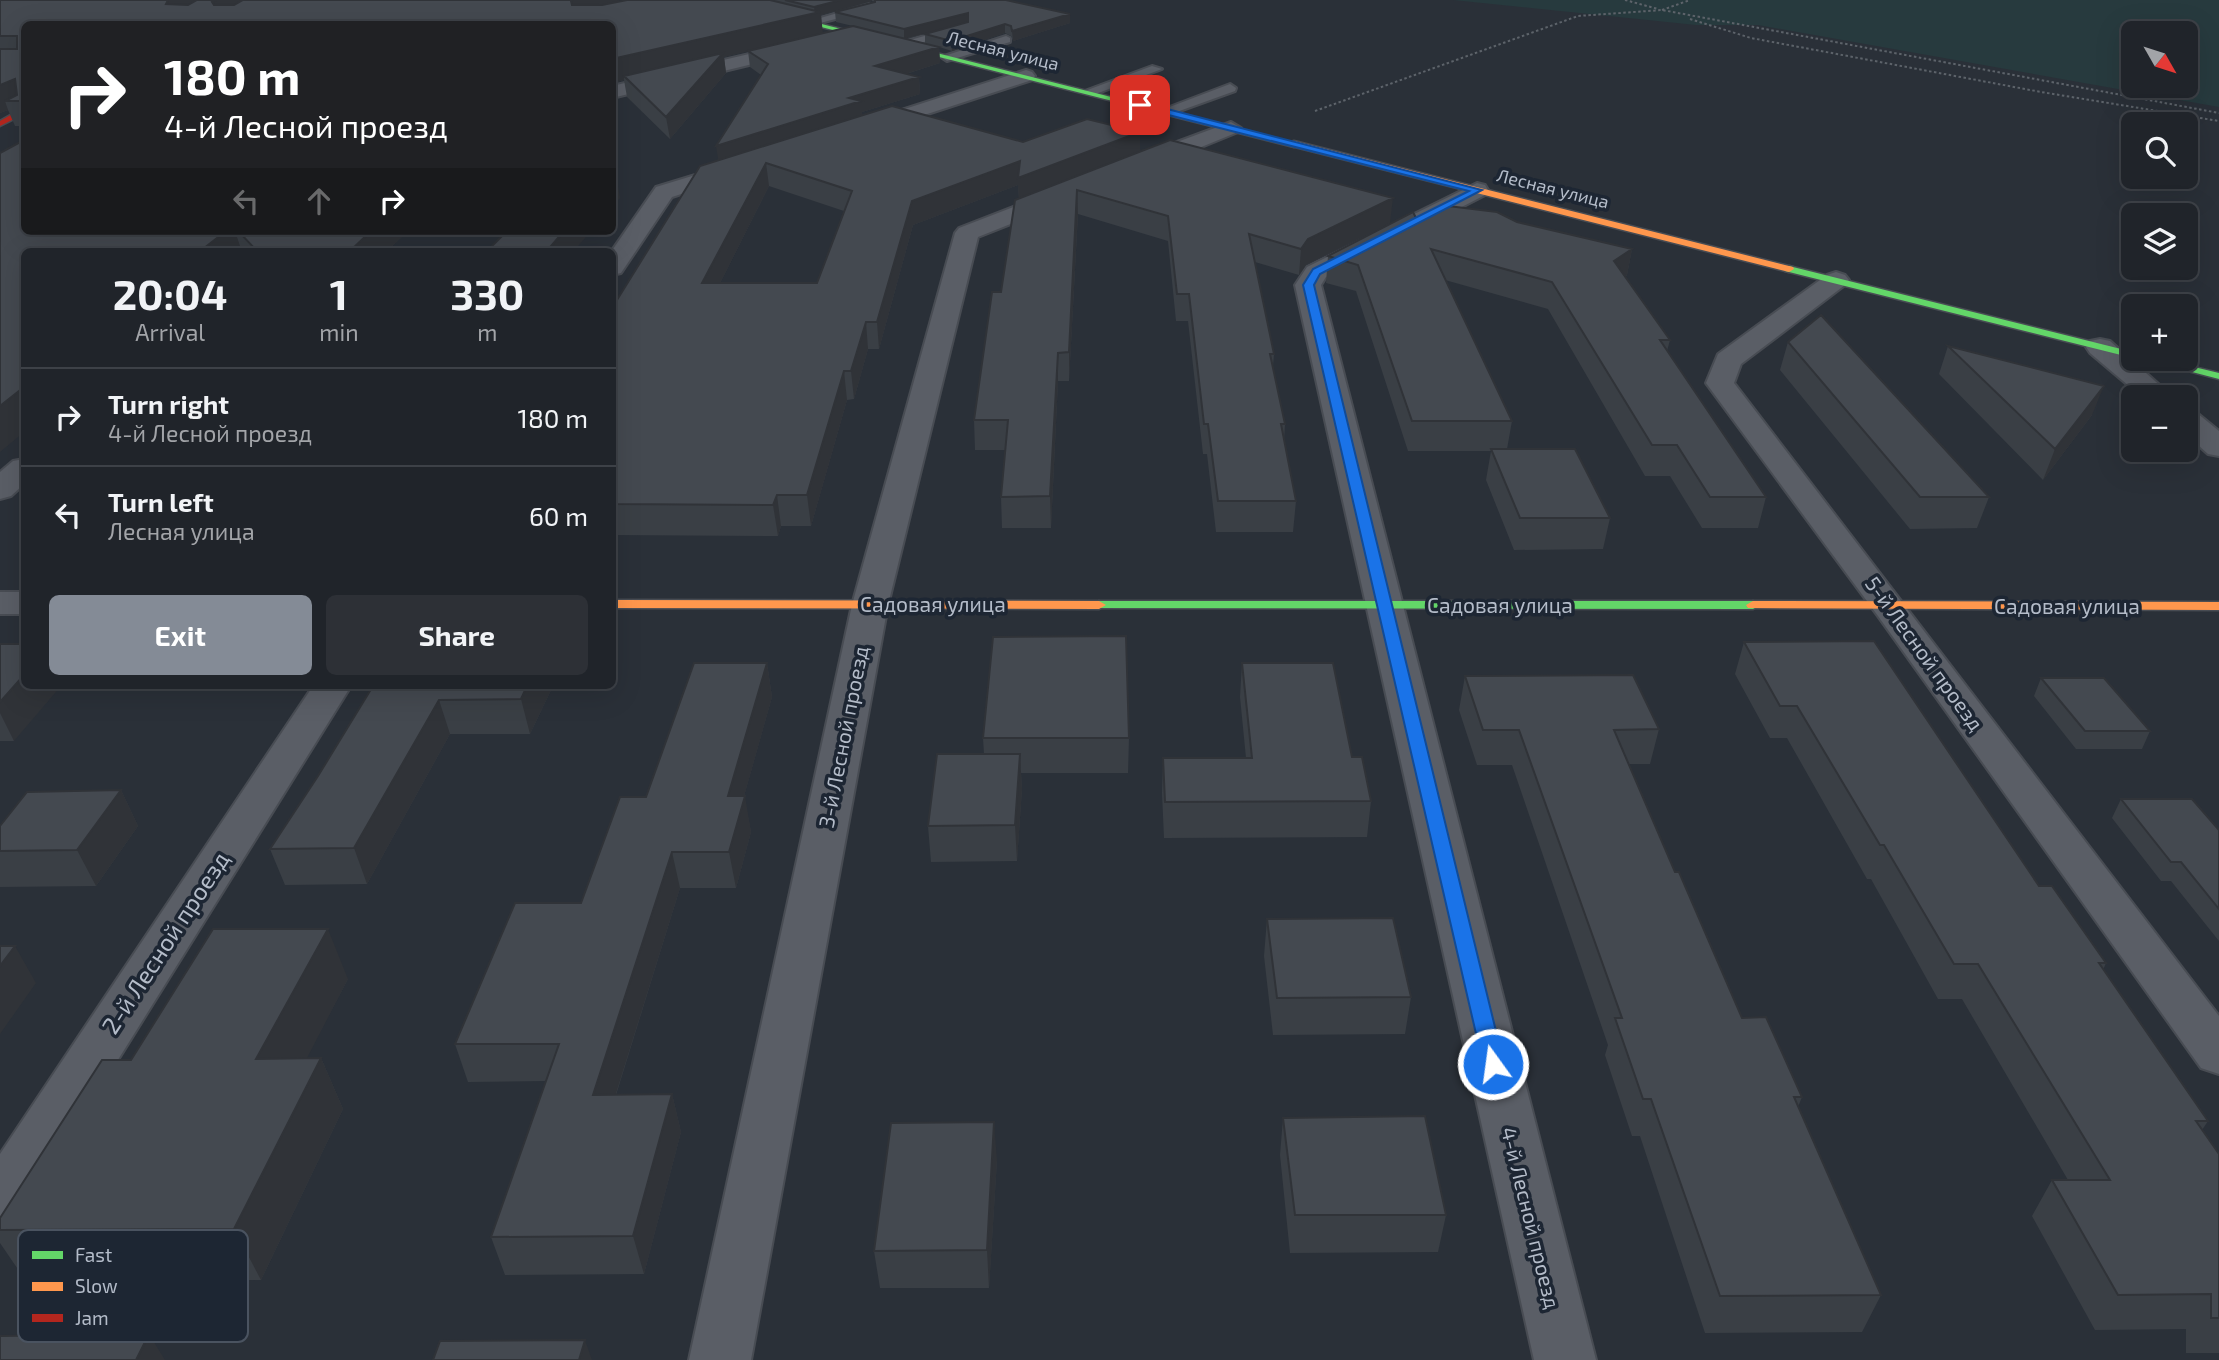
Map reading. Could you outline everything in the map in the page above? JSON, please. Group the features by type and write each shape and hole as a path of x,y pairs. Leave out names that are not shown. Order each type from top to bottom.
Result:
{"main road":[{"name":"Лесная улица","path":"718,0 2121,352"},
{"path":"0,124 21,113"},
{"path":"2198,371 2219,376"},
{"name":"Садовая улица","path":"616,604 1891,608 2219,606"}],"street":[{"path":"616,91 854,34"},
{"path":"845,134 1027,76"},
{"name":"3-й Лесной проезд","path":"720,1360 870,605 967,233 1231,128"},
{"path":"616,262 664,192 755,163"},
{"name":"4-й Лесной проезд","path":"1477,190 1316,272 1308,285 1564,1360"},
{"name":"5-й Лесной проезд","path":"1836,280 1728,360 1720,383 1891,608 2219,1054"},
{"path":"2100,347 2145,385"},
{"path":"2198,429 2219,447"},
{"path":"0,489 21,471"},
{"path":"0,603 21,603"},
{"name":"2-й Лесной проезд","path":"0,1200 330,689"}],"lane":[{"path":"809,23 871,7"},
{"path":"899,45 964,27"},
{"path":"947,57 1006,40"},
{"path":"1088,92 1156,69"},
{"path":"1166,111 1230,88"}],"path":[{"path":"1625,0 1751,38 2041,92 2219,121"},
{"path":"1662,10 1689,0"},
{"path":"1306,114 1380,90 1578,16 1662,10 2219,113"}],"green space":[{"path":"1453,0 2219,0 2219,107 2168,98 2198,98 2198,21 2121,21 2121,90 1758,25 1696,25"}],"building":[{"path":"0,0 168,0 166,4 188,5 197,0 216,0 212,2 214,5 234,5 243,0 572,0 572,5 602,5 627,0 770,0 820,12 616,58 616,21 21,21 21,101 5,101 17,95 15,79 0,85 0,49 17,49 17,36 0,36"},
{"path":"785,0 841,0 814,7"},
{"path":"875,0 1006,0 1070,14 1012,31 1011,26 1005,24 951,41 925,34 968,22 968,13 904,29 835,12"},
{"path":"853,26 939,47 875,66 919,77 849,98 861,101 716,146 768,64 748,51"},
{"path":"723,53 666,117 624,76"},
{"path":"892,106 1023,142 1087,119 1140,132 1018,178 1020,161 912,201 877,322 866,322 851,371 844,371 807,495 777,495 773,505 616,504 616,302 700,166","holes":["766,163 852,191 817,283 702,283"]},
{"path":"1170,140 1393,198 1308,239 1301,249 1249,234 1274,354 1270,354 1285,424 1281,424 1296,501 1218,501 1208,424 1204,424 1189,294 1177,294 1168,216 1077,190 1069,352 1058,353 1050,496 1001,497 1008,420 974,420 992,292 1001,292 1015,200"},
{"path":"21,142 21,235 221,235 204,248 21,248 21,389 0,406 0,153"},
{"path":"1448,206 1497,212 1517,222 1632,249 1614,261 1670,340 1660,340 1766,497 1710,497 1677,445 1652,445 1552,282 1431,249 1512,421 1412,421 1358,265 1328,256 1413,212 1417,220"},
{"path":"242,235 367,235 353,248 254,248"},
{"path":"503,235 561,235 549,248 490,248"},
{"path":"1821,315 1989,497 1920,497 1788,342"},
{"path":"1948,346 2104,386 2055,449"},
{"path":"1491,449 1575,449 1610,518 1520,518"},
{"path":"1126,636 1129,738 983,738 993,637"},
{"path":"1874,641 2039,886 2052,886 2106,963 2099,963 2208,1121 2196,1121 2219,1154 2219,1318 2211,1318 2211,1294 2118,1295 2052,1180 2110,1180 1978,964 1954,964 1797,706 1780,706 1744,642"},
{"path":"0,644 21,644 21,678 0,702"},
{"path":"694,663 767,663 728,796 745,796 729,852 672,852 593,1095 672,1094 633,1236 491,1237 559,1044 455,1044 515,903 581,903 620,797 646,797"},
{"path":"1242,663 1333,663 1352,757 1362,757 1371,801 1165,802 1163,758 1252,758"},
{"path":"1633,675 1659,729 1614,730 1742,1018 1766,1017 1802,1097 1794,1097 1881,1295 1720,1296 1651,1099 1643,1099 1615,1018 1622,1018 1519,730 1483,730 1465,676"},
{"path":"2041,678 2104,678 2150,731 2085,731"},
{"path":"371,689 526,689 521,699 439,700 354,848 270,849"},
{"path":"937,754 1020,754 1015,825 928,826"},
{"path":"121,790 77,850 0,851 0,826 27,792"},
{"path":"2121,799 2192,799 2219,830 2219,909 2181,862 2171,862"},
{"path":"1393,918 1411,997 1277,998 1267,919"},
{"path":"213,929 328,929 256,1059 321,1058 234,1229 0,1230 0,1218 102,1060 131,1060"},
{"path":"0,946 15,946 0,966"},
{"path":"1425,1116 1446,1215 1295,1215 1283,1118"},
{"path":"994,1122 987,1250 874,1251 891,1123"},
{"path":"0,1336 18,1336 18,1342 145,1342 136,1360 0,1360"},
{"path":"585,1340 579,1360 433,1360 440,1341"}],"traffic: fast":[{"path":"718,0 1294,144"},
{"path":"1789,269 2121,352"},
{"path":"2198,371 2219,376"},
{"path":"1099,605 1753,605"}],"traffic: slow":[{"path":"1294,144 1789,269"},
{"path":"616,604 1099,605"},
{"path":"1753,605 2219,606"}],"traffic: jam":[{"path":"0,124 21,113"}],"route":[{"path":"1140,105 1477,190 1316,272 1308,285 1493,1064"}]}
